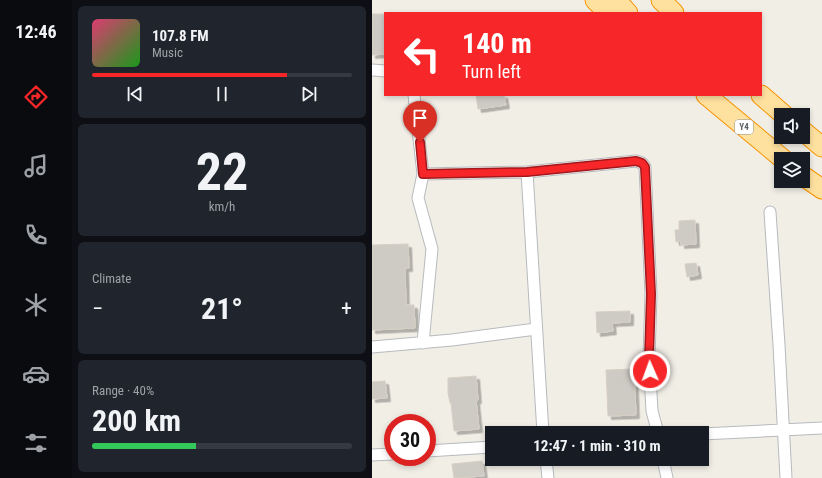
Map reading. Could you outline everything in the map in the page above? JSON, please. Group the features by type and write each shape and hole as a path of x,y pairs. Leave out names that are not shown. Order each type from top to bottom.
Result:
{"highway":[{"path":"595,0 607,12"},
{"path":"616,0 627,12"},
{"path":"661,0 673,12"},
{"path":"667,0 678,12"},
{"name":"Y4","path":"707,96 775,152"},
{"path":"762,96 776,108"},
{"path":"810,137 822,147"},
{"path":"810,181 822,189"}],"street":[{"path":"372,70 384,71"},
{"path":"414,96 423,174 418,198 432,250 423,343"},
{"path":"423,174 527,172 636,161 642,163 645,167 651,294 649,358 652,411 656,426"},
{"path":"527,172 543,426"},
{"path":"770,212 786,478"},
{"path":"372,347 423,343 536,329"},
{"path":"709,434 822,428"},
{"path":"436,450 485,447"},
{"path":"372,455 384,454"},
{"path":"547,466 548,478"},
{"path":"664,466 667,478"}],"building":[{"path":"372,14 384,14 384,54 372,55"},
{"path":"476,96 504,96 506,105 478,109"},
{"path":"695,220 696,244 681,245 681,241 676,242 675,230 679,230 679,221"},
{"path":"408,244 409,268 405,268 406,305 414,305 415,328 372,330 372,245"},
{"path":"696,263 698,275 687,277 685,264"},
{"path":"630,311 630,322 612,323 613,331 597,333 596,312"},
{"path":"634,369 636,415 608,416 606,370"},
{"path":"476,376 478,400 476,400 479,429 454,431 451,403 448,393 448,378"},
{"path":"385,381 387,398 372,399 372,382"},
{"path":"482,461 484,476 454,478 452,464"}],"route":[{"path":"420,142 423,174 527,172 636,161 642,163 645,167 651,294 650,371"}]}
